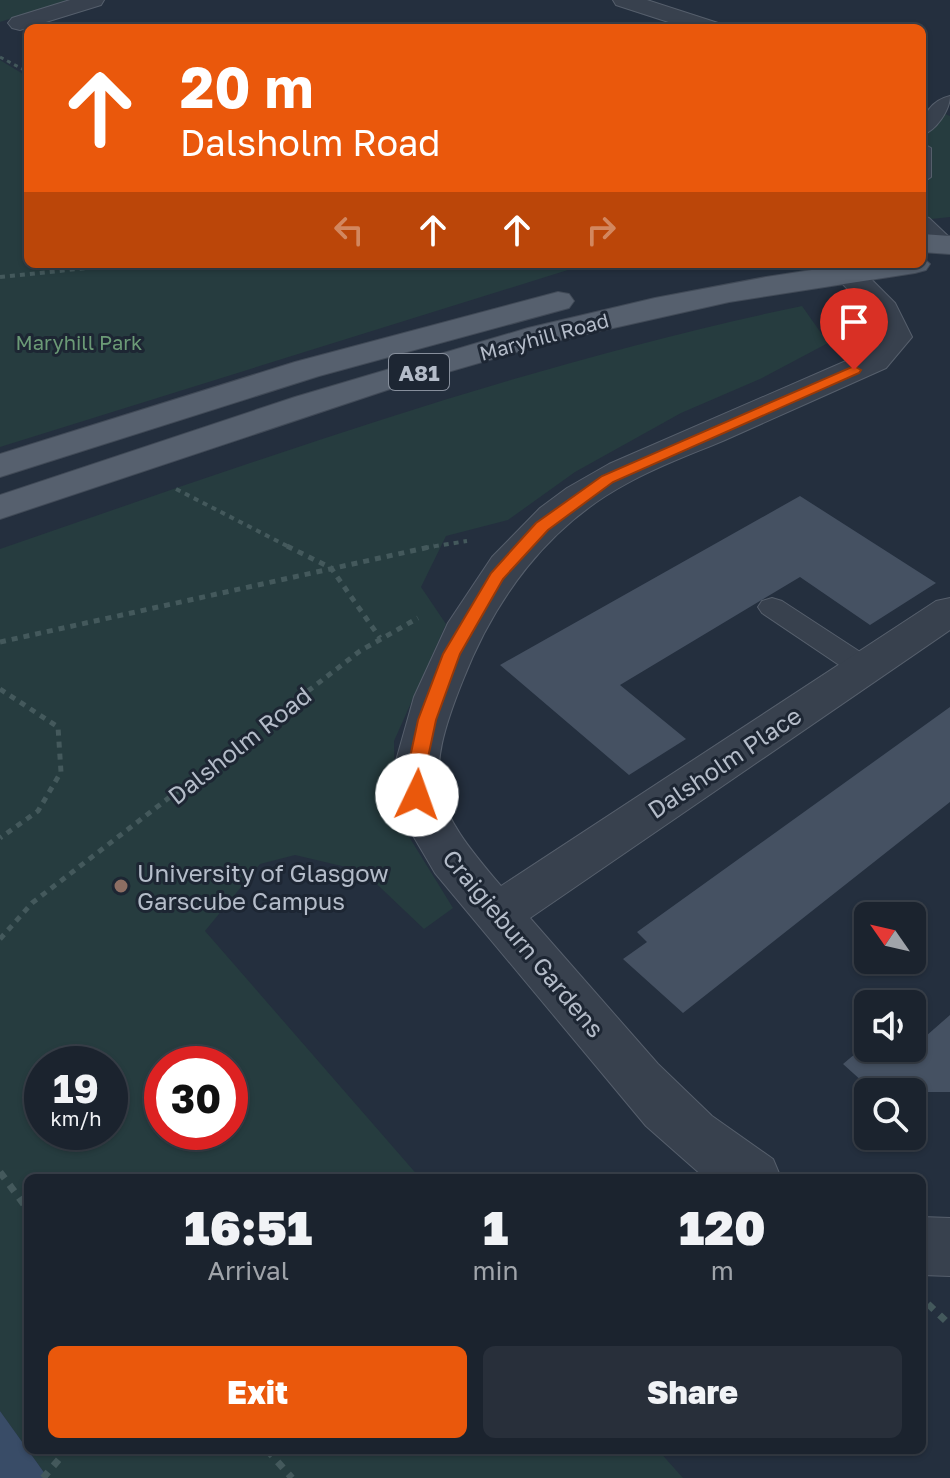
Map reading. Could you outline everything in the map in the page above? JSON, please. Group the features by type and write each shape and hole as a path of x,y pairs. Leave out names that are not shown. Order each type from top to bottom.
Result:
{"main road":[{"path":"926,262 940,245"},
{"name":"Maryhill Road","path":"0,466 307,369 480,320 714,268"},
{"name":"Maryhill Road","path":"0,507 359,390 617,316 843,269"}],"street":[{"path":"20,23 93,0"},
{"path":"630,1 698,24"},
{"path":"497,576 542,526 607,479 874,361 896,337 884,310 843,269"},
{"name":"Craigieburn Gardens","path":"497,576 451,654 427,720 417,767 417,795 438,840 671,1114 722,1160 746,1174"},
{"name":"Dalsholm Place","path":"498,914 950,611"},
{"path":"926,1246 950,1247"}],"lane":[{"path":"926,125 943,104 950,101"},
{"path":"926,227 940,245"},
{"path":"772,607 864,668"}],"path":[{"path":"0,57 24,70"},
{"path":"0,277 88,268"},
{"path":"147,459 166,482 179,490 331,568 380,638"},
{"path":"0,642 432,546 503,537 542,526"},
{"name":"Dalsholm Road","path":"0,939 32,903 380,638 497,576"},
{"path":"0,689 58,727 61,772 38,811 0,838"},
{"path":"0,1172 24,1205"},
{"path":"926,1302 950,1325"},
{"path":"43,1478 64,1454"},
{"path":"271,1454 292,1478"}],"green space":[{"path":"0,0 68,0 0,22"},
{"name":"Maryhill Park","path":"0,60 24,75 24,268 574,268 0,447"},
{"path":"926,107 950,116 950,217 926,220"},
{"name":"University of Glasgow Garscube Campus","path":"802,306 828,343 760,379 681,413 575,472 508,520 446,536 421,587 446,624 394,741 395,814 453,908 424,929 363,871 295,855 260,864 205,931 417,1174 24,1174 24,1444 0,1411 0,549 497,384 598,355"},
{"path":"31,1454 662,1454 683,1478 48,1478"}],"water":[{"path":"0,1411 24,1444 24,1454 31,1454 48,1478 0,1478"}],"building":[{"path":"800,496 936,583 870,625 800,577 620,685 686,739 629,775 500,665"},
{"path":"950,707 950,802 683,1013 623,959 647,942 637,932"},
{"path":"950,1015 950,1092 926,1092 926,1078 858,1078 843,1064 854,1055 854,1062 926,1062 926,1036"}],"place":[{"name":"University of Glasgow Garscube Campus","path":"121,886"}],"route":[{"path":"417,795 417,767 427,720 451,654 497,576 542,526 607,479 854,370"}]}
